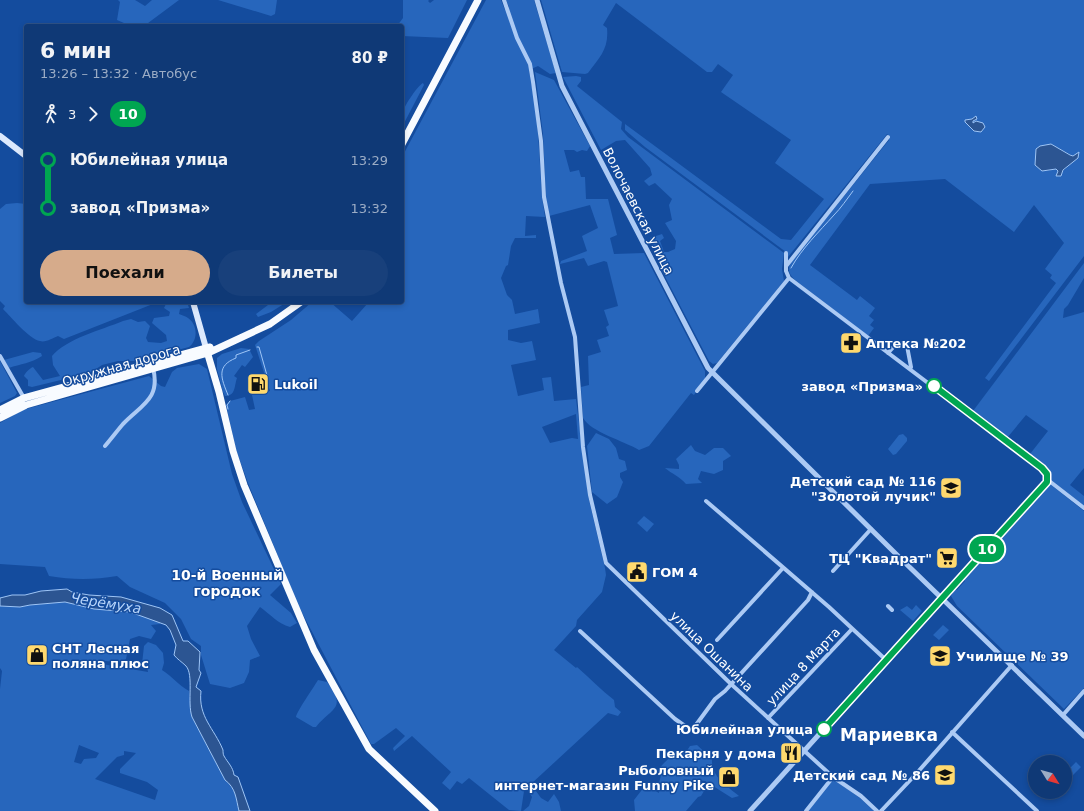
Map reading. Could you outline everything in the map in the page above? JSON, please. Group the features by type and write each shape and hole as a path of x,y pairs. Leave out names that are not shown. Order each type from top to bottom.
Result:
{"main road":[{"path":"404,140 478,0"},
{"path":"0,136 24,154"},
{"path":"194,304 239,471 294,606 314,650 369,749 434,811"},
{"name":"Окружная дорога","path":"0,418 26,404 152,368 248,335 280,318 298,304"},
{"name":"Окружная дорога","path":"0,410 24,398 207,350"}],"street":[{"name":"улица Ошанина","path":"504,0 517,38 530,64 541,141 544,197 561,282 576,337 582,441 590,495 607,565 768,718 833,777 861,796 877,811"},
{"name":"Волочаевская улица","path":"538,0 563,87 696,345 712,372 1084,736"},
{"path":"786,265 888,137"},
{"path":"786,253 786,274 789,278 1042,468 1047,474 1048,480 1084,508"},
{"path":"697,391 789,278"},
{"path":"888,353 897,343 904,343 906,346 909,364 914,371"},
{"path":"0,356 24,398"},
{"path":"105,446 124,424 149,400 154,390 155,376 152,368"},
{"path":"750,811 1048,480"},
{"path":"706,501 812,592 886,660"},
{"path":"833,571 871,529"},
{"path":"716,640 783,568"},
{"path":"580,631 679,722 693,729 714,699 731,684 808,600 812,592"},
{"path":"888,606 892,610"},
{"name":"улица 8 Марта","path":"768,718 852,628"},
{"path":"881,811 916,774 1012,665"},
{"path":"1063,715 1084,691"},
{"path":"952,732 1037,811"},
{"path":"806,811 833,777"}],"shaded area":[{"path":"118,0 135,0 145,6 152,0 179,0 147,24 126,24 117,20 120,2"},
{"path":"218,0 277,0 275,14 271,16"},
{"path":"403,0 429,0 428,1 430,3 434,0 467,0 448,38 404,36 404,24 398,24 403,18"},
{"path":"486,0 501,0 505,10 509,7 506,0 534,0 556,73 550,74 538,66 529,70 537,117 542,197 545,217 526,216 525,236 536,235 536,238 515,238 511,246 508,265 506,266 501,278 507,295 512,300 515,314 538,309 540,323 508,330 508,340 521,343 532,341 536,360 511,365 518,396 544,390 542,378 551,377 554,401 576,399 589,500 606,575 602,592 577,620 576,626 554,650 576,668 577,667 614,700 615,707 621,712 618,716 608,713 531,784 541,798 548,802 554,794 559,802 561,811 523,811 529,806 532,797 527,789 524,791 521,811 509,810 469,778 462,784 457,781 450,790 442,783 451,772 412,736 394,751 393,748 405,736 396,728 374,744 371,744 298,605 236,450 226,405 230,401 245,397 249,410 255,409 252,395 270,391 255,345 291,320 310,304 332,304 352,321 367,304 404,304 404,153","holes":["576,414 578,439 572,438 550,443 542,427"]},
{"path":"541,0 1084,0 1084,256 989,381 985,378 1056,283 1050,278 1052,275 1045,269 1064,243 1034,205 1014,232 945,179 870,184 810,265 857,300 860,296 875,308 869,316 874,320 870,325 874,328 868,336 795,280 790,273 789,266 889,140 889,136 887,134 788,257 786,252 645,147 625,130 625,124 781,239 791,240 824,199 775,163 791,140 721,92 733,75 718,64 712,72 707,72 616,3 603,25 607,28 607,42 603,52 588,73 562,72","holes":["1051,144 1073,156 1075,160 1061,173 1056,169 1047,171 1035,161 1044,147"]},
{"path":"535,72 554,80 590,146 587,151 582,150 577,152 574,150 564,150 570,172 579,170 581,177 585,177 586,199 608,199 617,235 610,238 614,254 644,253 705,371 705,379 694,395 691,393 649,446 639,450 593,428 583,418 581,387 589,385 588,356 601,352 597,340 609,336 606,327 609,325 604,310 618,306 607,262 604,261 588,266 584,258 560,264 561,261 587,251 582,236 598,228 590,205 549,216 546,199 543,134"},
{"path":"563,77 581,77 581,81 577,86 622,122 621,129 628,137 784,253 782,269 784,281 717,363 713,364 709,361 660,267 650,238 662,234 664,238 660,241 664,252 675,249 676,241 665,223 672,220 669,205 672,199 655,183 649,186 644,181 652,175 650,168 625,140 616,141 601,150"},
{"path":"423,83 424,85 404,123 404,109 420,85"},
{"path":"6,204 24,204 24,304 153,304 64,339 58,336 42,341 31,336 3,309 5,306 0,301 0,209"},
{"path":"1084,263 1084,278 1064,309 1063,318 1084,312 1084,468 1070,485 1084,496 1084,506 1051,480 1051,475 1047,468 1030,454 1048,431 1026,415 1007,438 973,411"},
{"path":"166,304 188,304 189,308 180,309 179,314 188,318 194,324 196,332 195,337 189,347 135,361 118,361 102,365 90,373 32,387 28,386 28,380 24,376 30,368 33,367 43,380 60,376 53,365 52,356 58,350 75,340 123,321 131,319 138,322 145,321 150,326 146,338 148,342 161,343 167,341 166,335 152,323 154,318 169,316 170,312 164,308"},
{"path":"269,304 284,304 271,312 258,317 256,314"},
{"path":"241,348 249,349 253,357 245,367 242,365 234,376 237,378 234,390 229,396 225,396 217,369 217,358 222,354"},
{"path":"33,352 41,353 42,356 30,362 9,368 4,360"},
{"path":"0,361 17,393 15,396 0,403"},
{"path":"199,364 207,369 232,474 242,502 281,584 270,595 291,613 297,623 290,627 286,626 260,607 247,626 251,639 260,656 250,660 249,672 244,683 230,688 210,684 201,655 201,646 191,639 181,619 165,603 130,587 117,576 91,579 66,578 49,576 45,567 0,564 0,423 22,410 149,376 161,386 165,387 172,372 177,368"},
{"path":"596,433 609,439 616,448 619,459 625,461 627,470 620,473 620,477 623,482 617,497 607,504 592,492 587,446"},
{"path":"903,434 907,438 907,441 896,454 893,455 888,449 899,435"},
{"path":"691,445 695,451 705,455 714,448 723,448 731,456 723,461 723,470 714,474 701,471 698,479 702,483 686,484 665,468 679,469 676,459"},
{"path":"1050,484 1084,511 1084,688 1064,709 957,606 951,596 955,589 957,590 965,581 964,579"},
{"path":"644,516 654,524 647,532 637,523"},
{"path":"65,602 94,609 130,612 160,622 160,624 151,625 156,631 151,639 139,636 130,639 126,659 122,662 105,661 102,664 148,672 147,667 142,664 144,646 148,642 156,645 163,653 164,663 162,670 189,691 192,717 225,780 229,783 233,790 239,811 0,811 0,689 2,671 0,668 0,606 20,607","holes":["79,745 99,753 96,758 84,759 81,764 74,762","124,751 136,753 120,769 120,773 147,782 158,790 155,800 95,779 117,757 124,755"]},
{"path":"916,605 922,611 913,621 900,610 907,606 912,610"},
{"path":"943,625 949,630 939,640 933,635"},
{"path":"318,680 327,682 333,691 337,703 332,712 316,727 313,727 296,717"},
{"path":"697,745 712,759 714,771 720,780 739,796 732,798 705,781 698,780 704,791 686,811 635,811 634,800 648,782 652,789 659,793 658,787 661,775 657,771 663,764 673,756 686,752 690,746"},
{"path":"1076,762 1081,767 1072,776 1072,766"},
{"path":"833,779 860,798 874,811 808,811"}],"water":[{"path":"976,116 977,119 973,121 973,123 976,121 983,123 985,127 981,132 974,131 965,122 965,120 972,119"},
{"path":"1051,144 1073,156 1079,152 1078,158 1063,170 1061,176 1056,176 1058,171 1056,169 1042,171 1035,165 1036,149 1040,146"},
{"name":"Черёмуха","path":"67,589 72,592 89,595 121,597 160,608 172,615 183,641 188,641 200,652 199,670 201,673 196,687 201,691 204,715 223,750 234,775 238,777 250,811 239,811 233,790 229,783 225,780 192,717 190,704 190,676 186,666 174,655 176,645 170,630 166,625 130,612 94,609 65,602 20,607 0,606 0,598 12,595 25,595 41,591"}],"waterway":[{"path":"791,268 805,247 853,191"},
{"path":"257,347 259,347 268,379"},
{"path":"228,395 222,378 223,369 225,365 236,358 236,355 250,350"},
{"path":"228,409 227,405 230,401"}],"bus line":[{"name":"10","path":"824,729 1047,482 1047,474 1042,468 934,386"}],"place":[{"name":"Аптека №202","path":"851,343"},
{"name":"Lukoil","path":"258,384"},
{"name":"завод «Призма»","path":"934,386"},
{"name":"Детский сад № 116 \"Золотой лучик\"","path":"951,488"},
{"name":"ТЦ \"Квадрат\"","path":"947,558"},
{"name":"ГОМ 4","path":"637,572"},
{"name":"СНТ Лесная поляна плюс","path":"37,655"},
{"name":"Училище № 39","path":"940,656"},
{"name":"Юбилейная улица","path":"824,729"},
{"name":"Пекарня у дома","path":"791,753"},
{"name":"Детский сад № 86","path":"945,775"},
{"name":"Рыболовный интернет-магазин Funny Pike","path":"729,777"}],"district":[{"name":"10-й Военный городок","path":"227,584"},
{"name":"Мариевка","path":"889,735"}]}
